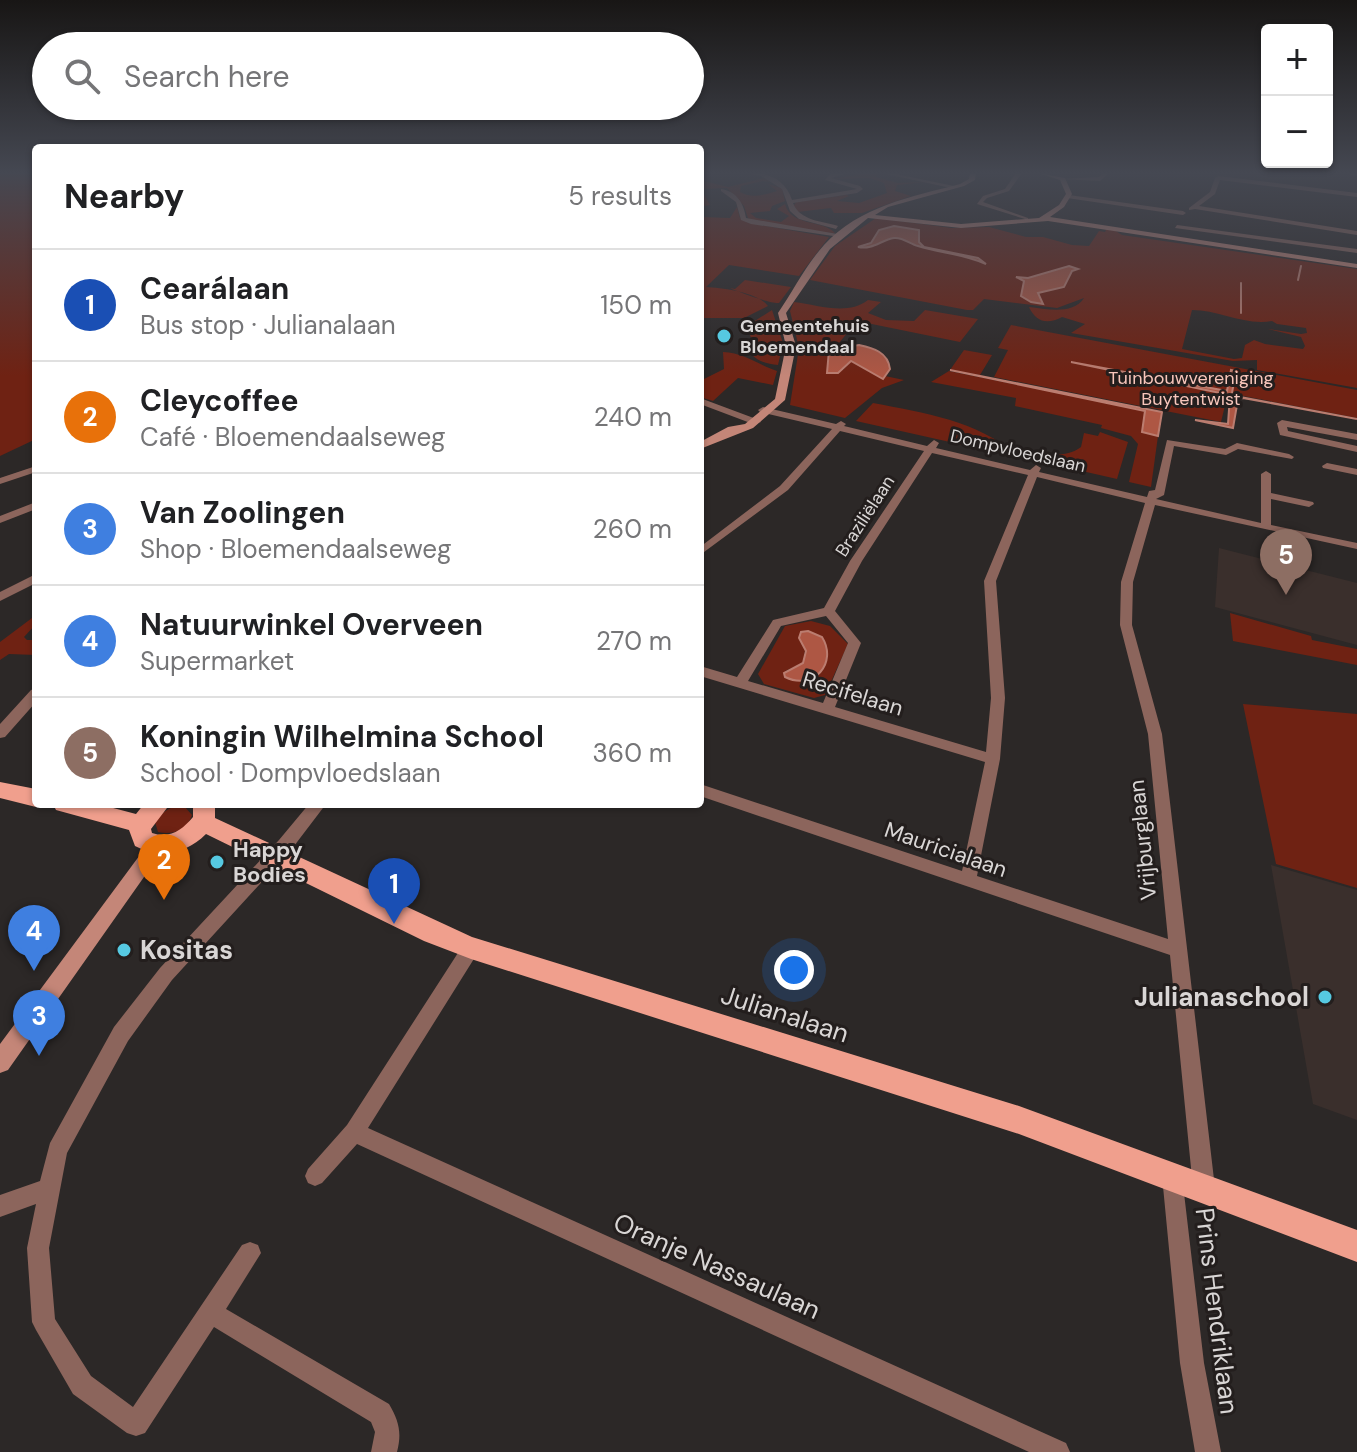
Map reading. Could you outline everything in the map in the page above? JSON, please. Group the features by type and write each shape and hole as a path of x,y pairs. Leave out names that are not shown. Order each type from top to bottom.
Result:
{"main road":[{"path":"0,778 32,784"},
{"path":"0,790 32,797"},
{"path":"94,808 138,814 143,839 157,845 181,841 203,814"},
{"name":"Julianalaan","path":"203,814 227,832 433,933 471,948 1019,1120 1357,1246"}],"street":[{"path":"704,444 753,420 771,406 791,346 782,321 784,307 835,241"},
{"path":"1177,241 1357,267"},
{"path":"1280,241 1357,251"},
{"path":"704,402 753,420"},
{"name":"Dompvloedslaan","path":"771,406 839,425 1154,496 1357,546"},
{"path":"1357,437 1282,423 1283,433 1357,449"},
{"path":"704,549 784,488 839,425"},
{"path":"1154,496 1170,442 1226,452 1237,446 1289,457"},
{"name":"Braziliëlaan","path":"829,611 856,561 932,446"},
{"path":"1327,466 1357,472"},
{"path":"0,481 32,470"},
{"path":"968,880 993,759 998,698 990,581 1035,470"},
{"path":"1266,474 1266,525"},
{"path":"1268,495 1309,504"},
{"name":"Vrijburglaan","path":"1154,496 1127,582 1126,625 1155,734 1204,1188"},
{"path":"0,520 32,507"},
{"path":"0,597 32,580"},
{"path":"741,682 777,623 829,611 855,643 827,709"},
{"name":"Recifelaan","path":"704,672 993,759"},
{"path":"0,733 32,697"},
{"name":"Mauricialaan","path":"704,791 1178,950"},
{"path":"250,1253 136,1424 82,1385 44,1322 38,1248 57,1150 121,1034 166,974 315,808"},
{"path":"0,1062 157,845"},
{"path":"315,1176 354,1132 471,948"},
{"name":"Oranje Nassaulaan","path":"354,1132 1057,1452"},
{"name":"Prins Hendriklaan","path":"1172,1176 1186,1318 1208,1452"},
{"path":"0,1206 49,1189"},
{"path":"210,1312 380,1413 387,1422 389,1435 384,1452"}],"shaded area":[{"path":"884,241 858,247 871,243"},
{"path":"905,241 919,241 924,247 978,258 986,264 969,258 918,246"},
{"path":"1069,266 1078,269 1072,271 1064,287 1038,293 1043,304 1021,296 1024,281 1016,277 1028,278"},
{"path":"859,345 874,349 886,358 890,369 883,379 851,361 838,373 827,373 829,350"},
{"path":"1071,362 1227,391 1231,370 1236,371 1232,393 1235,396 1357,419 1243,398 1238,399 1233,428 1195,420 1228,424 1230,395"},
{"path":"950,370 1162,412 1158,436 1142,432 1145,411"},
{"path":"1219,548 1357,583 1357,645 1215,607"},
{"path":"808,631 822,637 827,656 825,665 814,677 805,680 785,677 784,673 803,663 806,651 799,638 801,632"},
{"name":"Julianaschool","path":"1271,865 1357,890 1357,1120 1313,1104"}],"green space":[{"path":"0,241 32,241 32,441 0,456"},
{"path":"704,241 826,241 799,276 729,265 706,287 748,294 768,306 744,318 704,318"},
{"path":"843,241 1057,241 1089,246 1092,241 1162,241 1357,269 1357,388 1257,370 1257,360 1233,361 1071,333 1085,324 1062,317 1042,321 1029,307 1067,309 1084,298 1057,308 984,299 973,310 967,310 810,280 835,246","holes":["1192,310 1252,321 1272,321 1306,328 1307,333 1301,334 1268,329 1301,337 1305,346 1303,349 1254,340 1245,345 1242,358 1234,359 1182,349"]},
{"path":"745,280 791,287 779,303 775,303 730,288 735,289"},
{"path":"868,300 881,302 868,313 886,320 914,321 925,310 978,319 960,342 857,321 839,343 848,345 832,348 843,370 851,361 882,378 904,380 882,388 845,418 790,405 799,348 790,311 794,302 842,308 860,305"},
{"path":"772,310 783,343 778,365 758,359 745,344 751,338 747,326"},
{"name":"Tuinbouwvereniging Buytentwist","path":"1011,325 1357,390 1357,418 1228,393 1221,422 994,377 1008,350 998,348"},
{"path":"964,350 992,355 980,375 950,370"},
{"path":"723,352 777,371 773,385 738,378 713,401 704,398 704,379 724,369"},
{"path":"949,371 1146,411 1143,432 1158,436 1151,487 1129,482 1138,444 1131,436 1101,428 1102,425 1015,406 1016,398 931,382"},
{"path":"873,403 932,415 970,427 1005,445 1021,458 856,421"},
{"path":"1100,432 1128,442 1117,479 1038,461 1025,451 1054,455 1068,453 1081,447 1084,433 1098,436"},
{"path":"1230,613 1311,636 1312,640 1357,649 1357,665 1233,641"},
{"path":"32,618 32,628 24,637 32,640 32,655 9,654 0,660 0,642"},
{"path":"811,621 830,626 848,644 825,695 814,698 764,684 758,674 785,626","holes":["808,631 825,644 824,666 785,671 803,663"]},
{"path":"1243,704 1357,714 1357,888 1276,864"},
{"path":"171,808 186,808 192,815 183,828 164,833 158,832 155,822"}],"waterway":[{"path":"1298,280 1301,266"},
{"path":"1241,283 1241,313"}],"place":[{"name":"Gemeentehuis Bloemendaal","path":"724,336"},
{"name":"Koningin Wilhelmina School","path":"1286,595"},
{"name":"Happy Bodies","path":"217,862"},
{"name":"Cleycoffee","path":"164,900"},
{"name":"Cearálaan","path":"394,924"},
{"name":"Kositas","path":"124,950"},
{"name":"Natuurwinkel Overveen","path":"34,971"},
{"name":"Julianaschool","path":"1325,997"},
{"name":"Van Zoolingen","path":"39,1056"}]}
